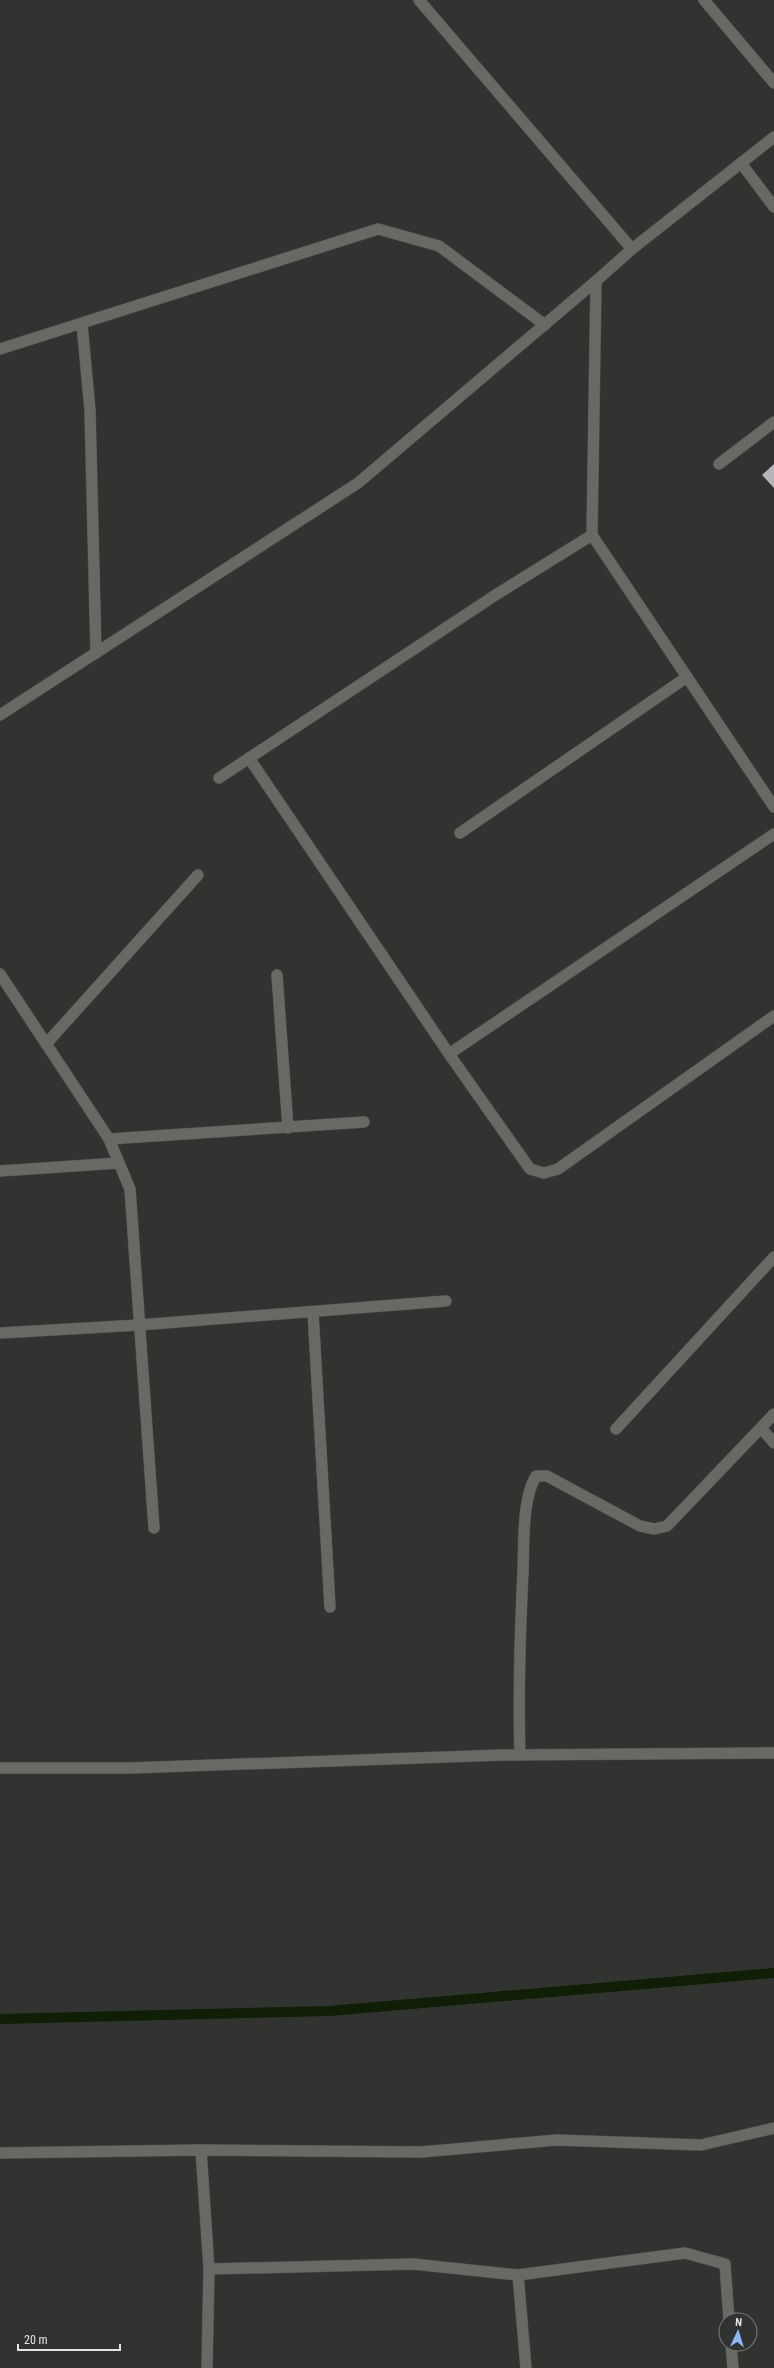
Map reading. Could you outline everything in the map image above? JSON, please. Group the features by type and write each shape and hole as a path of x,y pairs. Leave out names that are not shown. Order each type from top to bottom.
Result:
{"street":[{"path":"419,0 632,249"},
{"path":"704,0 774,83"},
{"path":"0,715 358,483 545,325 632,249 774,137"},
{"path":"741,163 774,207"},
{"path":"0,349 378,229 439,246 545,325"},
{"path":"596,281 592,534 774,807"},
{"path":"82,324 90,410 96,653"},
{"path":"719,464 774,422"},
{"path":"219,778 494,596 592,534"},
{"path":"460,832 687,677"},
{"path":"249,758 448,1054 530,1169 544,1173 558,1169 774,1016"},
{"path":"448,1054 774,834"},
{"path":"46,1044 198,875"},
{"path":"0,974 109,1140 130,1190 154,1528"},
{"path":"277,975 288,1128"},
{"path":"109,1140 364,1122"},
{"path":"0,1171 118,1163"},
{"path":"616,1429 774,1257"},
{"path":"0,1333 139,1325 446,1301"},
{"path":"313,1312 330,1607"},
{"path":"520,1756 518,1684 524,1543 530,1486 536,1476 547,1476 640,1526 654,1529 667,1526 774,1414"},
{"path":"761,1428 774,1444"},
{"path":"0,1768 130,1768 520,1756 774,1753"},
{"path":"0,2153 201,2150 421,2152 558,2140 700,2145 774,2128"},
{"path":"201,2150 209,2268 207,2368"},
{"path":"209,2268 413,2264 518,2275 685,2253 725,2264 728,2312"},
{"path":"518,2275 526,2368"},
{"path":"732,2352 733,2368"}],"building":[{"path":"774,464 774,488 762,475"}],"waterway":[{"path":"0,2019 329,2011 774,1973"}]}
